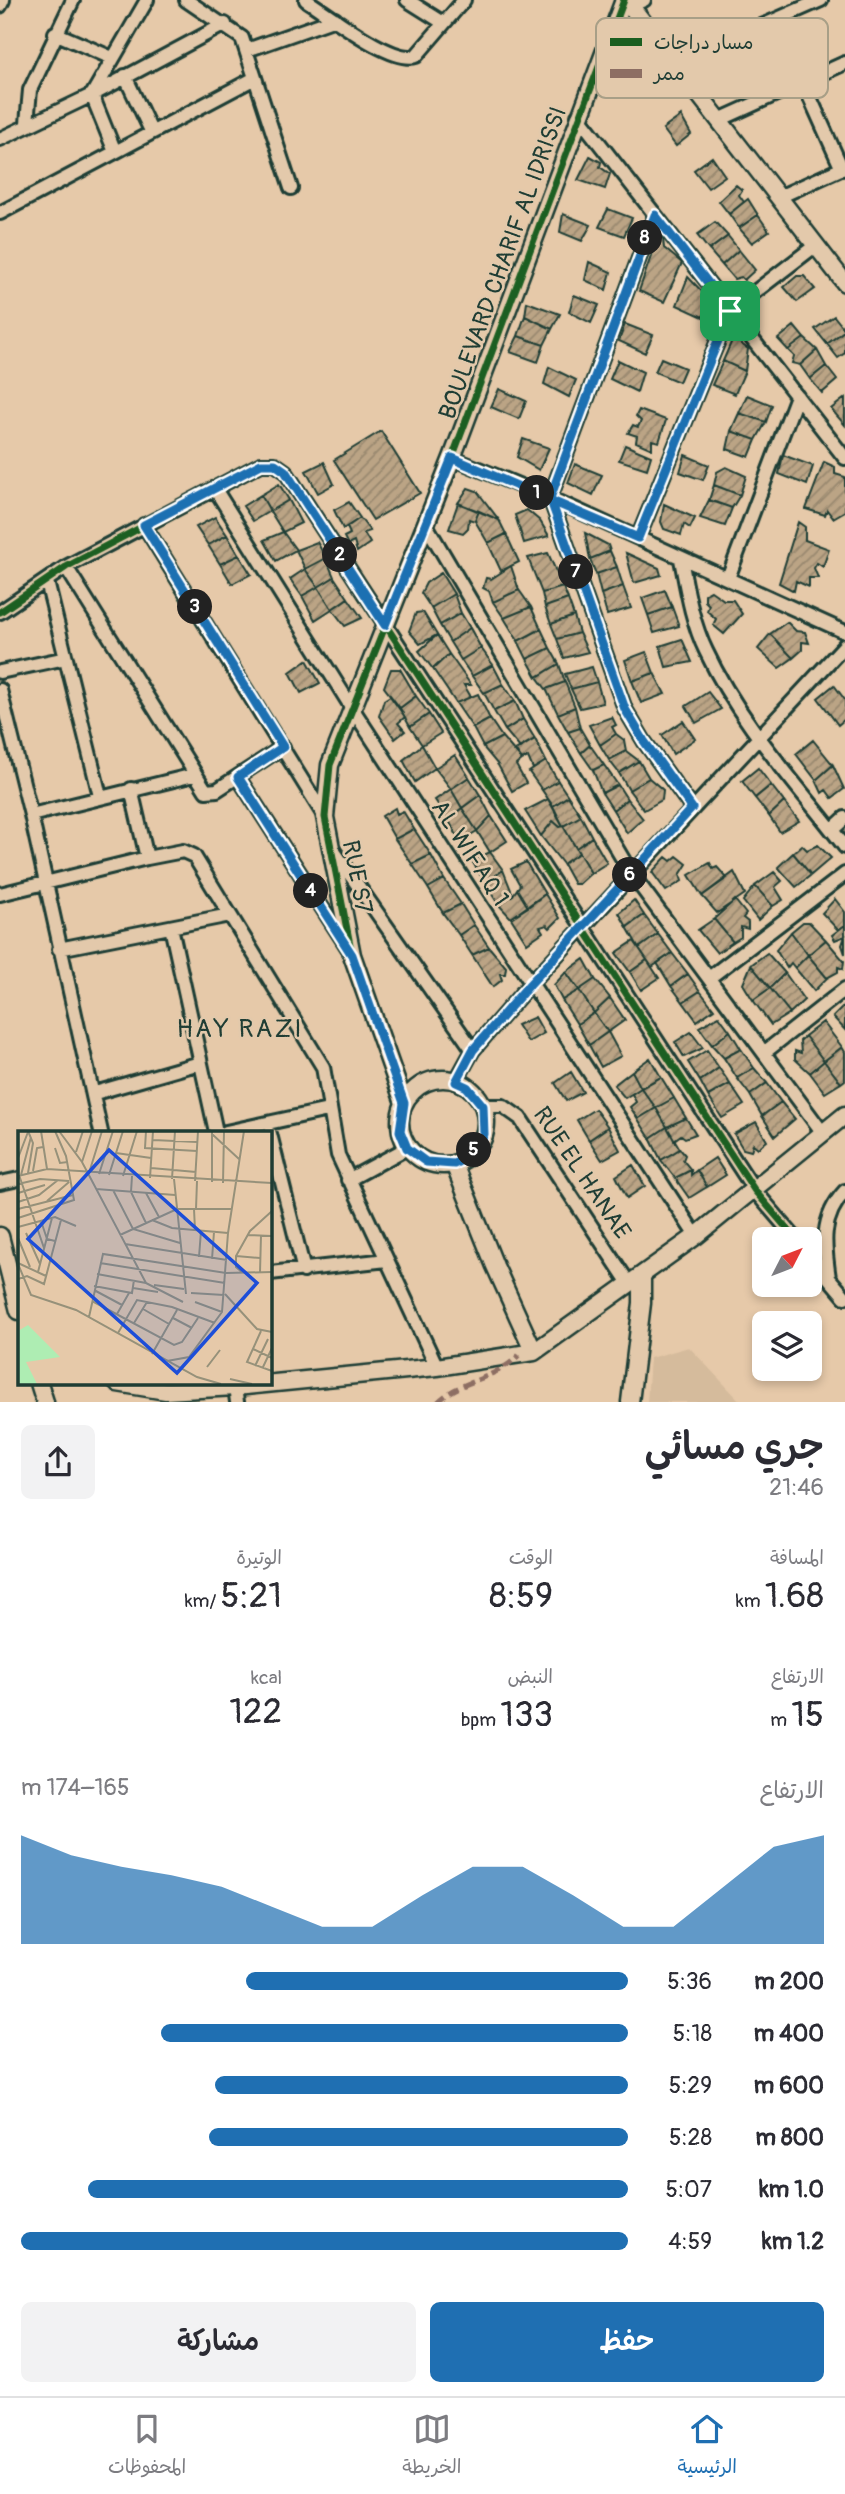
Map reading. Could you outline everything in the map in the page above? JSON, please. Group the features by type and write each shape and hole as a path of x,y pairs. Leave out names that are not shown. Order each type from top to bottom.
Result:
{"street":[{"path":"0,6 3,0"},
{"path":"27,123 27,99 55,33 73,0"},
{"path":"92,95 147,0"},
{"path":"186,0 242,38 291,188"},
{"path":"306,0 390,53 409,58 416,56 442,22 464,0"},
{"path":"407,0 442,22"},
{"path":"782,18 821,0"},
{"path":"631,2 642,18"},
{"name":"BOULEVARD CHARIF AL IDRISSI","path":"624,18 631,2"},
{"path":"247,50 335,19"},
{"path":"0,139 27,123 92,95 225,24"},
{"path":"55,33 112,58"},
{"path":"828,70 845,63"},
{"path":"125,76 151,131"},
{"name":"BOULEVARD CHARIF AL IDRISSI","path":"325,817 330,765 452,458 578,116 596,77"},
{"path":"0,213 255,78"},
{"path":"92,95 115,152"},
{"path":"702,98 845,283"},
{"path":"719,120 767,98"},
{"path":"779,197 843,168 805,98"},
{"path":"578,116 845,458"},
{"path":"655,215 550,498 625,709 644,741 692,808"},
{"path":"638,538 730,311 816,245"},
{"path":"728,578 797,396"},
{"path":"452,458 550,498 845,632"},
{"path":"0,611 66,567 261,464 275,464 285,471 755,1191 786,1227"},
{"name":"AL WIFAQ 1","path":"215,489 352,708 695,1237"},
{"path":"425,523 631,873 823,1133"},
{"path":"144,525 325,817"},
{"path":"681,559 691,611 705,650 731,699 845,847"},
{"path":"66,567 206,791 216,790 283,747"},
{"path":"47,582 100,796"},
{"path":"456,1082 473,1050 530,984 845,645"},
{"path":"0,672 66,658"},
{"path":"0,690 95,1093 101,1131"},
{"path":"31,815 194,775"},
{"path":"238,777 352,955"},
{"path":"131,789 147,858"},
{"name":"RUE S7","path":"325,817 352,955 404,1103"},
{"path":"832,830 845,818"},
{"path":"333,850 473,1050"},
{"path":"0,894 147,858 188,851 194,856 323,1067 328,1110 338,1155 437,1367"},
{"path":"709,978 845,874"},
{"path":"59,949 230,915"},
{"path":"171,927 216,1131"},
{"path":"765,1052 845,989"},
{"path":"95,1093 200,1063"},
{"path":"431,1081 456,1082 467,1087 483,1106 484,1134 478,1147 454,1164 426,1162 407,1148 400,1131 404,1103 420,1085 431,1081"},
{"name":"RUE EL HANAE","path":"483,1106 503,1106 520,1118 636,1281"},
{"path":"248,1131 269,1130 328,1110"},
{"path":"123,1384 166,1391 236,1394 534,1352 695,1237 755,1191 845,1115"},
{"path":"271,1138 304,1271"},
{"path":"348,1180 407,1148"},
{"path":"454,1164 495,1266 534,1352"},
{"path":"0,1182 18,1178"},
{"path":"829,1278 824,1226 836,1200 845,1191"},
{"path":"0,1236 18,1303"},
{"path":"271,1273 387,1260"},
{"path":"822,1270 845,1297"},
{"path":"630,1402 642,1303 636,1281"},
{"path":"39,1384 45,1402"}],"shaded area":[{"path":"689,1347 741,1402 647,1402 650,1358"}],"building":[{"path":"681,116 691,134 676,146 663,129"},
{"path":"590,156 601,162 600,167 610,174 605,189 578,180"},
{"path":"712,157 725,176 708,188 694,170"},
{"path":"736,185 742,190 739,195 744,202 729,214 719,201"},
{"path":"748,199 758,215 739,228 729,214"},
{"path":"608,209 632,218 624,236 599,227"},
{"path":"563,214 591,225 582,241 560,232"},
{"path":"758,215 769,231 752,243 739,228"},
{"path":"715,222 728,236 709,250 697,235"},
{"path":"728,236 739,250 722,265 709,250"},
{"path":"663,238 664,248 682,263 664,302 639,291 657,239"},
{"path":"739,250 755,270 744,280 741,277 734,279 722,265"},
{"path":"589,262 611,272 606,290 585,280"},
{"path":"797,276 804,276 815,289 797,302 784,287"},
{"path":"688,277 712,302 703,317 677,305"},
{"path":"574,295 599,305 591,323 569,312"},
{"path":"527,302 560,314 552,329 525,316"},
{"path":"525,316 552,329 544,345 518,336"},
{"path":"834,316 845,330 827,344 815,329"},
{"path":"625,324 653,335 645,353 619,341"},
{"path":"794,326 804,338 788,350 778,339"},
{"path":"845,330 845,353 838,358 827,344"},
{"path":"518,336 544,345 538,362 510,352"},
{"path":"733,338 748,349 745,371 723,361"},
{"path":"804,338 817,350 800,365 792,363 794,356 788,350"},
{"path":"817,350 826,366 810,379 800,365"},
{"path":"661,358 685,368 679,382 655,372"},
{"path":"618,360 643,372 637,392 610,379"},
{"path":"723,361 745,371 735,394 712,385"},
{"path":"826,366 837,380 822,393 810,379"},
{"path":"549,367 576,380 569,397 544,384"},
{"path":"499,389 526,401 519,419 491,407"},
{"path":"747,395 772,405 766,422 739,413"},
{"path":"845,398 845,425 831,409"},
{"path":"639,410 666,420 659,442 652,440 652,449 636,442 637,436 628,433 633,425 638,427 641,421 636,416"},
{"path":"739,413 766,422 756,440 731,431"},
{"path":"381,431 420,493 373,520 334,460"},
{"path":"731,431 756,440 749,457 727,449"},
{"path":"523,439 549,448 539,470 517,457"},
{"path":"625,445 651,456 647,469 619,460"},
{"path":"685,455 709,465 703,480 680,472"},
{"path":"783,455 813,466 807,485 779,474"},
{"path":"324,462 334,484 318,493 306,471"},
{"path":"824,462 835,467 835,474 845,477 845,511 833,518 827,510 825,515 806,509"},
{"path":"575,464 602,475 593,495 568,483"},
{"path":"726,467 746,476 740,495 714,485 717,472"},
{"path":"279,484 289,500 270,511 261,495"},
{"path":"714,485 740,495 732,508 709,500"},
{"path":"468,488 477,491 499,520 458,503"},
{"path":"261,495 270,511 253,521 243,506"},
{"path":"289,500 301,523 283,532 270,511"},
{"path":"709,500 732,508 725,526 700,518"},
{"path":"349,502 360,518 343,529 334,510"},
{"path":"458,503 479,511 475,521 469,519 468,528 463,533 449,529"},
{"path":"664,504 695,518 690,528 684,524 681,535 664,529 661,522"},
{"path":"527,510 540,521 549,536 524,543 515,515"},
{"path":"479,511 499,520 506,534 488,543 475,521"},
{"path":"215,517 227,535 208,545 196,527"},
{"path":"360,518 370,531 364,533 370,543 357,552 354,542 348,545 344,537 350,534 347,527"},
{"path":"798,522 805,527 805,540 829,549 823,567 817,563 814,568 818,578 809,578 809,587 796,581 794,591 779,583"},
{"path":"283,532 296,550 276,561 264,540"},
{"path":"585,533 608,545 610,551 590,559"},
{"path":"506,534 519,562 501,571 488,543"},
{"path":"227,535 239,555 220,564 208,545"},
{"path":"317,542 326,558 305,569 296,550"},
{"path":"610,551 617,567 596,574 590,559"},
{"path":"548,553 563,587 542,593 528,558"},
{"path":"626,553 659,568 661,575 634,583"},
{"path":"239,555 251,574 232,584 220,564"},
{"path":"326,558 334,577 318,587 305,569"},
{"path":"511,566 519,590 493,602 489,591 483,588 486,578 491,579"},
{"path":"617,567 623,586 601,594 596,574"},
{"path":"305,569 318,587 302,596 290,579"},
{"path":"441,573 454,594 431,608 421,593 426,583"},
{"path":"334,577 348,598 332,609 318,587"},
{"path":"623,586 631,608 607,615 601,594"},
{"path":"318,587 332,609 315,620 302,596"},
{"path":"563,587 568,599 545,607 542,593"},
{"path":"519,590 531,607 504,618 493,602"},
{"path":"665,590 672,607 648,615 642,598"},
{"path":"711,591 724,600 733,600 742,614 724,634 713,625 716,619 707,611 709,605 705,601 705,594"},
{"path":"454,594 461,613 440,625 431,608"},
{"path":"348,598 362,618 345,626 332,609"},
{"path":"568,599 574,616 551,624 545,607"},
{"path":"531,607 541,629 518,641 504,618"},
{"path":"672,607 679,626 654,633 648,615"},
{"path":"423,612 437,635 420,644 409,631 416,613"},
{"path":"461,613 470,628 450,642 440,625"},
{"path":"574,616 579,633 557,639 551,624"},
{"path":"787,622 796,631 805,632 809,643 802,642 802,650 793,658 770,634"},
{"path":"470,628 481,648 461,660 450,642"},
{"path":"541,629 550,648 527,659 518,641"},
{"path":"579,633 588,652 564,658 557,639"},
{"path":"770,634 793,658 779,668 758,649"},
{"path":"437,635 449,654 433,669 419,651"},
{"path":"682,639 692,662 666,667 660,646"},
{"path":"481,648 493,665 472,676 461,660"},
{"path":"550,648 559,664 537,677 527,659"},
{"path":"646,652 654,673 632,681 625,660"},
{"path":"449,654 471,685 464,685 471,697 456,703 433,669"},
{"path":"307,660 320,683 301,693 290,672"},
{"path":"559,664 565,682 546,689 537,677"},
{"path":"493,665 503,684 484,693 472,676"},
{"path":"592,667 597,682 571,689 565,674"},
{"path":"391,669 400,669 416,696 400,708 384,687"},
{"path":"654,673 665,694 641,703 632,681"},
{"path":"565,682 575,707 558,714 546,689"},
{"path":"597,682 603,703 580,708 571,689"},
{"path":"503,684 515,701 494,711 484,693"},
{"path":"834,685 845,700 845,719 838,725 818,698"},
{"path":"708,692 721,709 696,723 686,706"},
{"path":"478,694 490,719 473,728 456,703"},
{"path":"390,696 405,717 398,723 405,731 395,739 379,716 384,700"},
{"path":"416,696 429,714 410,727 400,708"},
{"path":"515,701 523,719 505,730 494,711"},
{"path":"575,707 580,728 568,732 558,714"},
{"path":"429,714 441,733 422,745 410,727"},
{"path":"612,717 616,725 612,727 616,734 600,745 589,725"},
{"path":"490,719 502,737 483,747 473,728"},
{"path":"523,719 535,739 520,748 505,730"},
{"path":"683,721 695,739 673,754 662,735"},
{"path":"580,728 590,745 581,753 568,732"},
{"path":"616,734 624,740 626,751 609,760 600,745"},
{"path":"502,737 522,760 516,765 526,783 512,791 498,765 483,747"},
{"path":"535,739 546,761 533,769 528,757 522,760 515,750"},
{"path":"813,740 833,765 816,780 796,754"},
{"path":"422,745 435,768 415,782 403,760"},
{"path":"590,745 604,765 593,770 581,753"},
{"path":"626,751 639,761 619,773 609,760"},
{"path":"455,755 469,777 451,789 435,768"},
{"path":"546,761 558,781 542,790 529,772"},
{"path":"639,761 649,778 629,790 619,773"},
{"path":"604,765 618,785 602,793 593,770"},
{"path":"833,765 844,789 832,798 826,790 822,793 816,780"},
{"path":"758,768 771,785 755,798 742,781"},
{"path":"469,777 480,795 462,808 451,789"},
{"path":"649,778 663,790 662,800 644,810 629,790"},
{"path":"558,781 568,796 553,806 542,790"},
{"path":"618,785 627,799 613,810 602,793"},
{"path":"771,785 784,802 769,816 755,798"},
{"path":"451,789 462,808 448,819 435,800"},
{"path":"480,795 491,816 477,831 462,808"},
{"path":"568,796 581,816 563,826 553,806"},
{"path":"548,799 563,826 560,827 553,821 541,836 525,811"},
{"path":"627,799 643,819 627,833 613,810"},
{"path":"784,802 799,821 780,832 769,816"},
{"path":"395,808 397,814 403,811 414,829 395,839 382,816"},
{"path":"462,808 477,831 460,841 448,819"},
{"path":"491,816 507,841 490,852 477,831"},
{"path":"581,816 592,837 576,848 563,826"},
{"path":"553,821 560,827 563,826 579,853 563,864 541,836"},
{"path":"414,829 431,855 412,864 395,839"},
{"path":"592,837 607,863 591,873 576,848"},
{"path":"802,845 807,850 818,845 831,858 811,875 793,853"},
{"path":"490,852 503,870 485,883 472,861"},
{"path":"579,853 591,873 579,884 574,884 563,864"},
{"path":"793,853 811,875 796,887 778,867"},
{"path":"431,855 444,879 428,888 412,864"},
{"path":"677,856 687,864 680,875 682,881 666,891 652,872 666,857 671,861"},
{"path":"526,862 545,894 528,907 517,889 520,885 511,869"},
{"path":"710,863 713,869 717,867 727,878 702,896 689,875"},
{"path":"503,870 513,895 498,904 485,883"},
{"path":"734,872 745,894 717,913 702,896"},
{"path":"774,872 782,881 775,887 783,900 773,906 755,886"},
{"path":"444,879 461,904 443,913 428,888"},
{"path":"755,886 773,906 758,920 743,901"},
{"path":"517,889 528,907 511,918 498,904 513,895"},
{"path":"545,894 560,918 550,928 547,925 540,927 543,932 527,943 511,918"},
{"path":"835,899 845,912 845,925 838,930 822,913"},
{"path":"634,900 644,915 627,927 619,913"},
{"path":"735,900 746,914 743,918 748,922 748,929 741,927 741,937 733,942 714,919"},
{"path":"461,904 474,925 459,935 443,913"},
{"path":"644,915 658,934 639,948 627,927"},
{"path":"714,919 733,942 717,953 698,930"},
{"path":"803,922 809,922 826,940 808,955 791,932"},
{"path":"474,925 489,947 472,955 459,935"},
{"path":"845,925 845,936 835,940 832,935"},
{"path":"791,932 808,955 795,968 791,963 787,968 776,950"},
{"path":"658,934 672,953 652,967 639,948"},
{"path":"826,940 844,961 843,969 838,967 838,972 827,978 808,955"},
{"path":"634,941 647,960 630,972 616,953"},
{"path":"489,947 506,967 505,974 500,974 502,980 493,987 472,955"},
{"path":"672,953 688,974 671,986 657,963"},
{"path":"767,953 785,973 770,988 751,965"},
{"path":"808,955 827,978 814,991 795,968"},
{"path":"584,959 595,979 579,990 566,972"},
{"path":"647,960 659,978 641,990 630,972"},
{"path":"751,965 770,988 753,1000 743,984"},
{"path":"566,972 579,990 562,1000 554,985"},
{"path":"785,973 804,1000 790,1013 770,988"},
{"path":"688,974 700,991 683,1002 671,986"},
{"path":"595,979 610,998 594,1013 579,990"},
{"path":"770,988 790,1013 771,1025 753,1000"},
{"path":"579,990 594,1013 577,1024 562,1000"},
{"path":"700,991 714,1009 697,1021 683,1002"},
{"path":"610,998 625,1020 608,1032 594,1013"},
{"path":"845,1005 845,1030 833,1017"},
{"path":"594,1013 608,1032 589,1045 577,1024"},
{"path":"719,1016 730,1031 712,1045 699,1027"},
{"path":"535,1017 544,1033 528,1042 517,1025"},
{"path":"823,1022 842,1047 824,1061 805,1036"},
{"path":"730,1031 741,1049 724,1058 712,1045"},
{"path":"608,1032 621,1056 601,1067 589,1045"},
{"path":"691,1032 703,1048 684,1057 675,1042"},
{"path":"805,1036 824,1061 810,1073 795,1059 795,1051 801,1053 800,1041"},
{"path":"842,1047 845,1052 845,1080 841,1083 824,1061"},
{"path":"741,1049 754,1068 737,1078 724,1058"},
{"path":"707,1050 719,1068 700,1081 688,1062"},
{"path":"650,1058 661,1077 641,1088 632,1071"},
{"path":"824,1061 841,1083 825,1093 810,1073"},
{"path":"719,1068 730,1084 708,1096 700,1081"},
{"path":"754,1068 767,1083 750,1095 737,1078"},
{"path":"632,1071 641,1088 625,1098 614,1085"},
{"path":"571,1072 583,1092 566,1101 555,1083"},
{"path":"661,1077 674,1098 656,1108 641,1088"},
{"path":"767,1083 781,1102 762,1116 750,1095"},
{"path":"730,1084 744,1105 722,1118 708,1096"},
{"path":"641,1088 656,1108 638,1119 630,1107 636,1102 632,1094"},
{"path":"674,1098 686,1118 667,1127 656,1108"},
{"path":"781,1102 795,1119 775,1136 762,1116"},
{"path":"656,1108 667,1127 650,1138 638,1119"},
{"path":"595,1109 608,1127 589,1140 577,1120"},
{"path":"686,1118 696,1134 685,1138 681,1135 674,1140 667,1127"},
{"path":"756,1122 767,1141 758,1148 753,1144 751,1151 743,1149 734,1134"},
{"path":"608,1127 620,1150 602,1160 589,1140"},
{"path":"667,1127 680,1149 661,1160 650,1138"},
{"path":"680,1149 685,1155 683,1160 691,1170 675,1178 661,1160"},
{"path":"715,1158 726,1175 707,1187 697,1170"},
{"path":"633,1165 645,1186 627,1198 616,1176"},
{"path":"691,1170 691,1175 697,1170 707,1187 689,1198 675,1178"}],"marked path":[{"path":"438,1402 456,1389 499,1370 519,1355"}],"cycle path":[{"path":"617,18 624,0"},
{"path":"404,1103 352,955 325,817 330,765 452,458 596,75"},
{"path":"0,612 66,567 261,464 275,464 285,471 755,1191 786,1227"}],"district":[{"name":"HAY RAZI","path":"240,1029"}],"route":[{"path":"730,311 638,538 550,498 452,458 385,625 285,471 271,462 261,464 144,525 283,747 238,777 352,955 404,1103 400,1116 400,1131 407,1148 426,1162 454,1164 478,1147 484,1134 483,1106 467,1087 456,1082 473,1050 582,926 692,808 644,741 625,709 550,498 567,445 655,215 730,311"}]}
